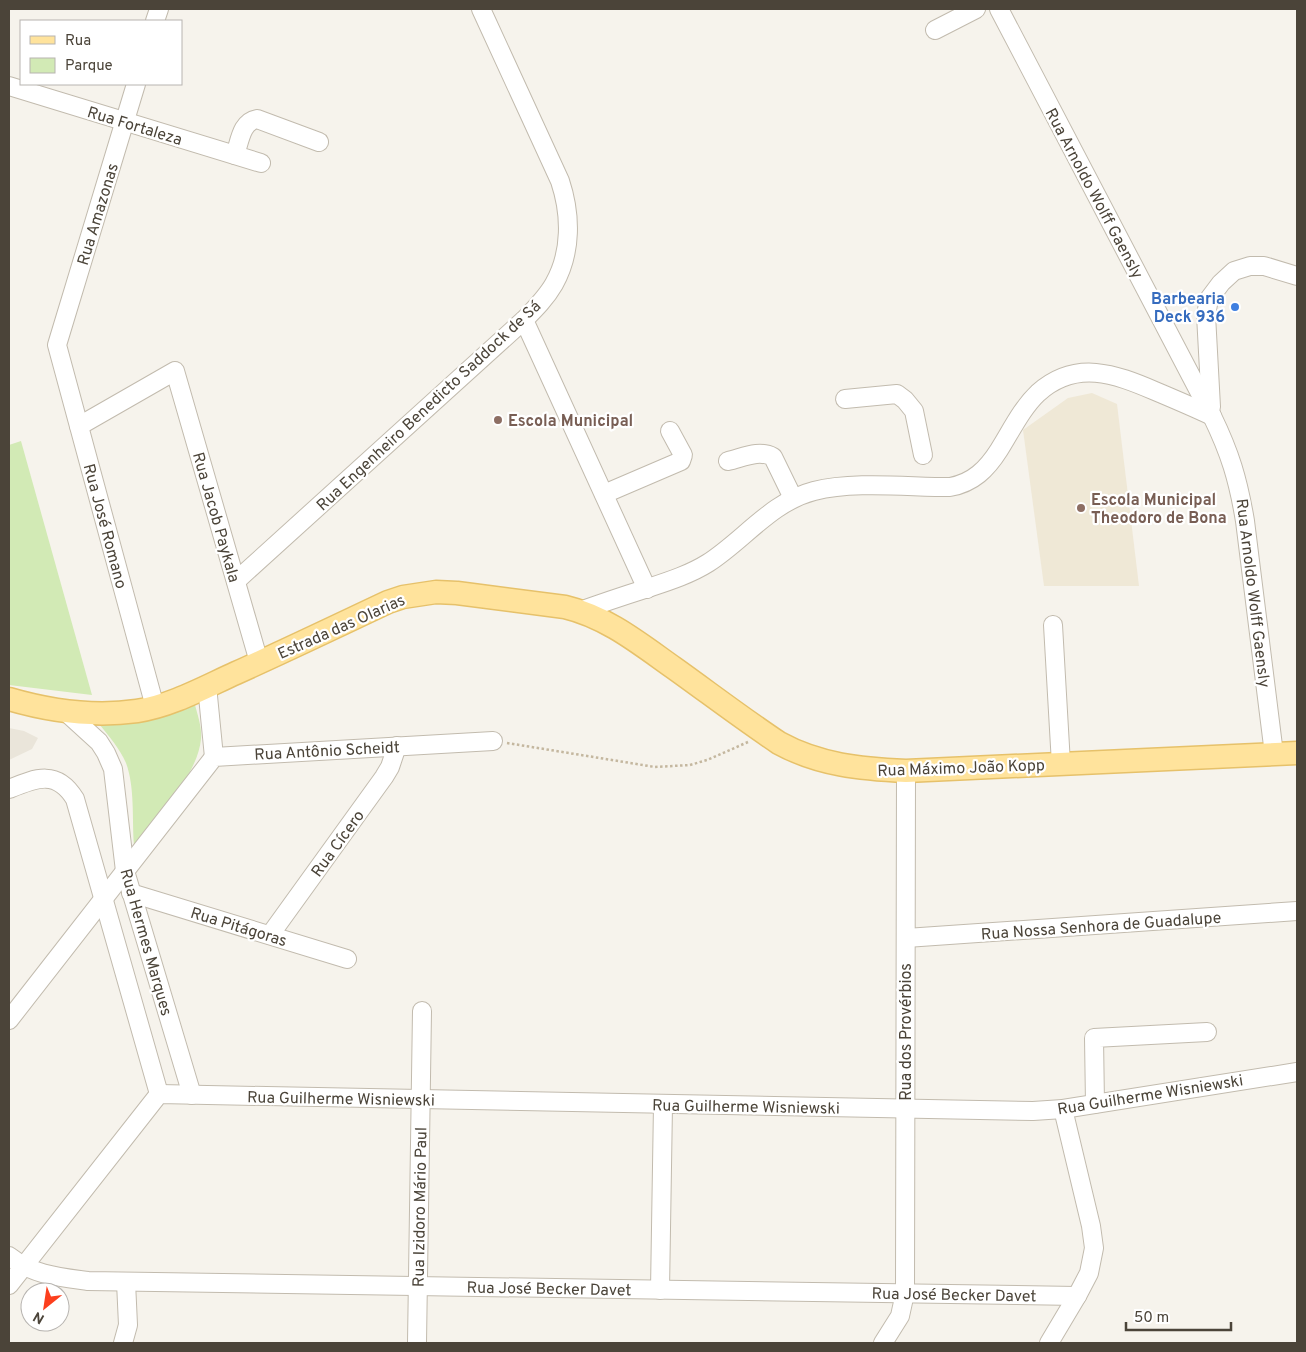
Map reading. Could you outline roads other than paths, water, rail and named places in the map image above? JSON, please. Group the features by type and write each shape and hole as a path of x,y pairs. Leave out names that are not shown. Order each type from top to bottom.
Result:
{"main road":[{"name":"Estrada das Olarias","path":"9,699 44,708 92,713 121,713 155,707 207,686 388,602 420,593 457,593 565,607 580,611"},
{"name":"Rua Máximo João Kopp","path":"580,611 600,619 622,632 766,734 795,752 819,761 847,767 906,771 1297,752"}],"street":[{"name":"Rua Engenheiro Benedicto Saddock de Sá","path":"236,581 524,320 543,301 555,283 563,261 568,237 569,218 566,198 560,181 481,9"},
{"path":"934,30 976,9"},
{"name":"Rua Arnoldo Wolff Gaensly","path":"999,9 1212,416 1233,462 1240,490 1274,754"},
{"name":"Rua Amazonas","path":"57,345 136,85"},
{"name":"Rua Fortaleza","path":"9,86 261,163"},
{"path":"235,155 245,126 249,121 257,119 319,142"},
{"path":"580,611 687,574 707,564 728,549 773,510 793,498 814,491 841,486 950,487 963,485 972,480 989,464 1036,395 1050,383 1065,376 1096,372 1115,376 1212,416 1206,315 1209,299 1220,283 1234,272 1250,266 1264,266 1297,276"},
{"path":"524,320 646,589"},
{"name":"Rua José Romano","path":"57,345 155,707"},
{"name":"Rua Jacob Paykala","path":"79,426 175,371 259,662"},
{"path":"845,399 897,394 914,412 923,455"},
{"path":"604,494 681,461 682,455 670,431"},
{"path":"728,461 760,453 773,457 793,498"},
{"path":"1053,625 1061,764"},
{"path":"9,1020 214,757 207,686"},
{"name":"Rua Hermes Marques","path":"65,711 99,742 113,769 125,871 192,1095"},
{"name":"Rua Antônio Scheidt","path":"214,757 493,741"},
{"name":"Rua Cícero","path":"270,935 384,777 390,767 397,746"},
{"name":"Rua dos Provérbios","path":"884,1343 900,1316 905,1293 906,771"},
{"name":"Rua Hermes Marques","path":"9,789 26,781 51,779 61,782 68,788 75,799 159,1094"},
{"name":"Rua Pitágoras","path":"131,893 347,959"},
{"name":"Rua Nossa Senhora de Guadalupe","path":"906,938 1297,911"},
{"name":"Rua Izidoro Mário Paul","path":"417,1343 422,1011"},
{"path":"1095,1104 1094,1038 1208,1032"},
{"name":"Rua Guilherme Wisniewski","path":"192,1095 998,1112 1063,1109 1297,1072"},
{"path":"9,1285 159,1094 192,1095"},
{"path":"660,1290 662,1105"},
{"path":"1049,1343 1077,1296 1089,1272 1092,1260 1093,1236 1063,1109"},
{"path":"9,1256 23,1267"},
{"name":"Rua José Becker Davet","path":"23,1267 60,1277 88,1281 1077,1296"},
{"path":"123,1343 128,1325 126,1282"}],"place":[{"name":"Barbearia Deck 936","path":"1235,307"},
{"name":"Escola Municipal","path":"498,420"},
{"name":"Escola Municipal Theodoro de Bona","path":"1081,508"}]}
